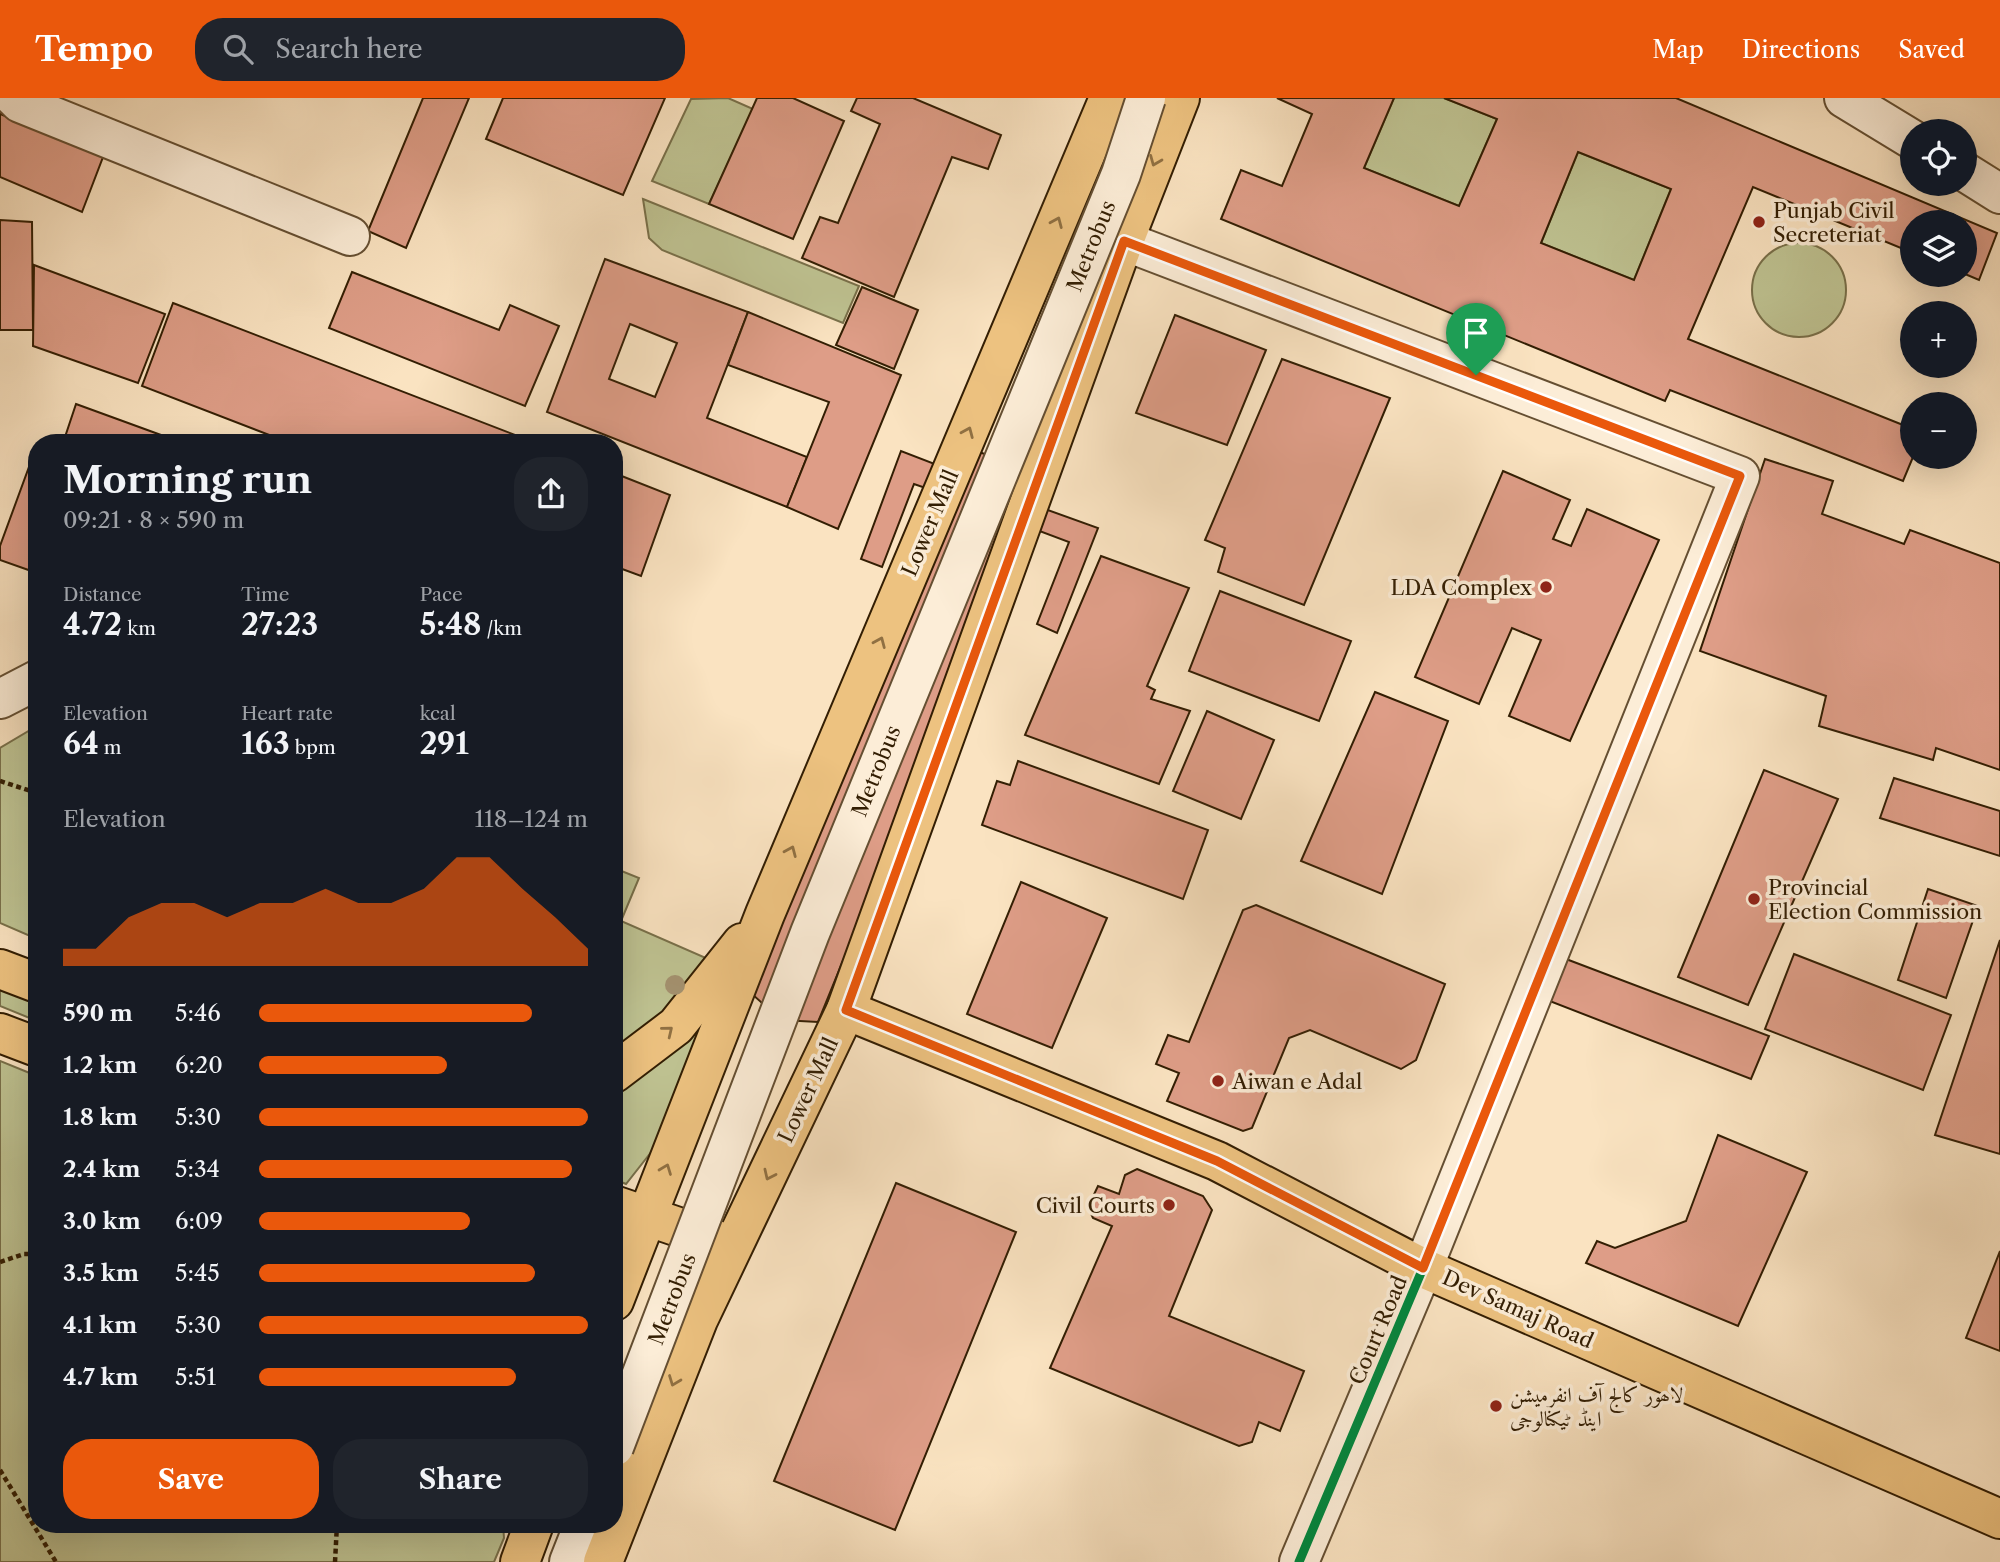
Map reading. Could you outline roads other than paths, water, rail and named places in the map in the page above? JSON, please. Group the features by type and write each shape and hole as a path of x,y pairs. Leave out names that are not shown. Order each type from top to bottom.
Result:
{"main road":[{"name":"Lower Mall","path":"623,1252 631,1210 765,914 1109,98"},
{"name":"Lower Mall","path":"623,1497 703,1311 846,1010 1124,241 1180,98"},
{"path":"623,1066 676,1026 765,914"},
{"path":"0,969 28,980"},
{"name":"Dev Samaj Road","path":"846,1010 1217,1161 1423,1268 2000,1519"},
{"path":"0,1034 28,1045"},
{"path":"631,1210 735,1247"},
{"path":"623,1286 703,1311"},
{"path":"514,1533 514,1562"},
{"path":"520,1562 531,1533"},
{"name":"Lower Mall","path":"595,1562 607,1533"}],"street":[{"path":"15,98 20,103 350,236"},
{"name":"Metrobus","path":"623,1423 810,933 1121,174 1146,98"},
{"path":"1844,98 1900,132"},
{"path":"1977,180 2000,194"},
{"name":"Court Road","path":"1124,241 1740,476 1423,1268 1299,1562"},
{"path":"0,699 28,685"},
{"path":"587,1533 595,1562"}],"place":[{"name":"Punjab Civil Secreteriat","path":"1759,222"},
{"name":"LDA Complex","path":"1546,587"},
{"name":"Provincial Election Commission","path":"1754,899"},
{"name":"Aiwan e Adal","path":"1218,1081"},
{"name":"Civil Courts","path":"1169,1205"},
{"name":"لاھور کالج آف انفرمیشن اینڈ ٹیکنالوجی","path":"1496,1406"}]}
